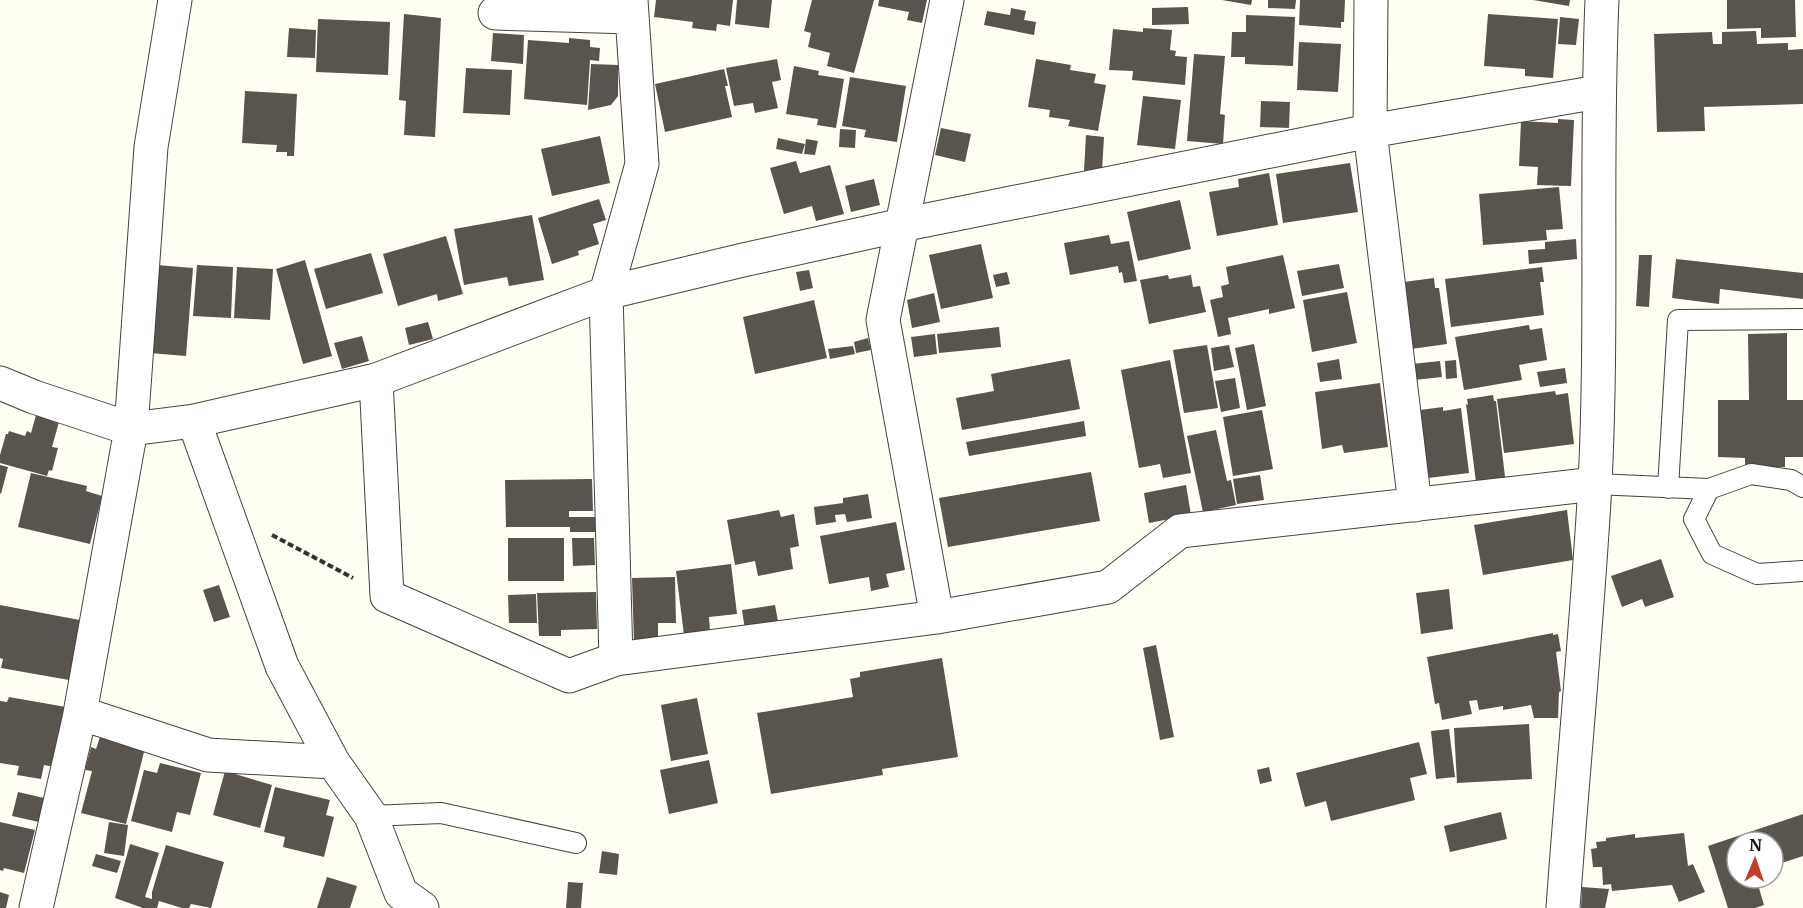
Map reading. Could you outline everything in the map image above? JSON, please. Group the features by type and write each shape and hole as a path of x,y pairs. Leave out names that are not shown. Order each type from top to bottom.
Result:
{"street":[{"path":"36,908 80,712 131,429 151,147 175,0"},
{"path":"937,617 883,320 947,0"},
{"path":"1371,0 1370,131 1415,505"},
{"path":"1563,908 1595,484 1598,93 1602,0"},
{"path":"495,13 632,9 642,164 606,293 616,659"},
{"path":"0,382 34,397 131,429 195,421 376,381 606,293 902,225 1370,131 1598,93"},
{"path":"376,381 387,596 569,676 616,659 937,617 1108,587 1180,531 1595,484"},
{"path":"195,421 282,666 333,762 371,816 407,903"},
{"path":"80,712 208,755 333,762"}],"lane":[{"path":"1668,488 1678,320 1803,319"},
{"path":"1595,484 1708,489 1751,474 1791,480 1803,487"},
{"path":"1708,489 1694,519 1713,554 1757,574 1803,571"},
{"path":"371,816 441,813 576,843"}],"path":[{"path":"226,510 387,596"}],"building":[{"path":"656,0 733,0 730,26 717,24 716,31 692,28 693,22 654,17"},
{"path":"737,0 772,0 769,28 735,24"},
{"path":"812,0 874,0 854,73 827,66 830,53 808,47 811,33 804,31"},
{"path":"879,0 927,0 922,23 907,20 909,12 878,6"},
{"path":"1222,0 1252,0 1251,5"},
{"path":"1268,0 1296,0 1295,9 1268,8"},
{"path":"1300,0 1345,0 1344,22 1341,22 1341,28 1299,25"},
{"path":"1533,0 1570,0 1569,6"},
{"path":"1727,0 1795,0 1796,37 1761,38 1761,28 1727,29"},
{"path":"1188,7 1189,24 1152,25 1152,8"},
{"path":"1011,8 1026,11 1024,20 1036,22 1034,35 984,25 987,11 1010,15"},
{"path":"404,14 441,18 435,137 404,135 406,101 399,100"},
{"path":"1488,14 1558,19 1553,78 1525,76 1525,69 1484,66"},
{"path":"1246,15 1295,17 1293,66 1245,64 1245,57 1231,57 1232,32 1246,32"},
{"path":"1560,17 1579,19 1576,45 1558,44"},
{"path":"318,19 390,22 388,75 316,72"},
{"path":"289,28 316,30 315,58 287,57"},
{"path":"1143,28 1172,30 1170,50 1176,51 1175,56 1187,57 1185,85 1132,80 1133,71 1109,70 1113,29 1143,32"},
{"path":"1756,31 1757,44 1788,43 1788,50 1803,49 1803,104 1704,107 1705,131 1657,132 1654,34 1712,32 1713,44 1722,44 1722,32"},
{"path":"493,33 524,35 523,64 491,61"},
{"path":"569,38 590,40 590,47 600,48 599,61 590,60 587,105 524,99 528,40 569,43"},
{"path":"1299,42 1341,44 1338,92 1297,90"},
{"path":"1194,54 1225,56 1220,114 1225,115 1223,144 1187,141"},
{"path":"777,59 781,80 772,82 778,108 755,113 753,103 734,106 726,68"},
{"path":"1036,59 1071,65 1070,70 1096,74 1094,83 1106,85 1098,131 1068,126 1070,120 1049,117 1050,110 1028,107"},
{"path":"591,64 618,65 618,96 611,105 588,110"},
{"path":"794,66 819,71 818,75 844,79 836,128 817,125 818,119 786,114"},
{"path":"466,68 512,70 510,115 463,113"},
{"path":"724,69 728,86 725,86 732,117 665,132 655,84"},
{"path":"850,77 906,86 897,142 864,137 866,130 842,126"},
{"path":"245,91 297,94 294,156 287,156 287,152 276,152 277,145 242,143"},
{"path":"1143,96 1181,100 1175,149 1137,145"},
{"path":"1261,101 1290,102 1289,128 1260,127"},
{"path":"1558,119 1574,120 1571,186 1537,185 1538,167 1519,166 1521,121 1558,123"},
{"path":"941,128 971,134 965,162 935,155"},
{"path":"840,129 856,130 855,148 839,147"},
{"path":"1086,135 1104,137 1102,171 1084,171"},
{"path":"600,136 610,183 552,196 541,149"},
{"path":"778,138 805,144 802,154 776,149"},
{"path":"806,139 818,141 815,155 804,154"},
{"path":"796,161 800,173 830,165 844,214 816,221 812,206 784,214 770,168"},
{"path":"1350,163 1358,212 1283,223 1276,174"},
{"path":"1269,173 1278,225 1217,236 1209,192 1239,187 1238,179"},
{"path":"874,179 880,205 851,212 845,186"},
{"path":"1559,187 1563,229 1546,230 1547,240 1483,245 1479,194"},
{"path":"599,199 606,220 593,224 599,244 578,251 579,255 552,264 538,218"},
{"path":"1180,200 1191,249 1138,261 1127,212"},
{"path":"532,215 544,280 509,286 507,277 464,285 454,229"},
{"path":"1109,235 1111,244 1129,241 1137,281 1124,283 1118,266 1070,275 1064,243"},
{"path":"446,236 463,294 438,301 437,294 398,306 383,254"},
{"path":"1576,239 1577,259 1529,264 1528,250 1545,249 1545,242"},
{"path":"981,244 993,298 941,309 929,255"},
{"path":"371,253 383,293 326,309 314,269"},
{"path":"1283,255 1295,308 1269,314 1269,309 1228,318 1231,334 1218,337 1210,300 1223,297 1221,286 1229,284 1226,267"},
{"path":"1639,255 1652,255 1649,307 1636,306"},
{"path":"1676,259 1803,273 1803,299 1720,289 1719,304 1672,298"},
{"path":"305,260 332,356 303,364 276,269"},
{"path":"1339,264 1344,288 1302,296 1297,271"},
{"path":"157,265 193,268 186,356 150,353"},
{"path":"197,265 233,267 231,318 193,316"},
{"path":"237,267 273,269 270,320 234,318"},
{"path":"1542,267 1544,282 1540,282 1544,315 1451,327 1445,279"},
{"path":"809,270 813,288 800,291 796,272"},
{"path":"1007,272 1010,284 996,287 993,275"},
{"path":"1168,275 1169,279 1191,275 1193,287 1200,286 1206,312 1149,324 1140,280"},
{"path":"1434,278 1435,288 1439,288 1447,344 1404,350 1396,283"},
{"path":"1347,292 1357,343 1312,352 1303,300"},
{"path":"934,293 940,322 912,328 907,300"},
{"path":"814,300 827,358 755,374 743,317"},
{"path":"428,322 433,339 409,345 405,328"},
{"path":"1529,325 1530,330 1542,328 1547,360 1519,365 1522,380 1464,390 1455,337"},
{"path":"999,327 1001,347 939,353 937,334"},
{"path":"1787,333 1787,400 1803,400 1803,457 1785,457 1785,467 1745,467 1745,458 1718,457 1718,400 1749,400 1748,334"},
{"path":"935,334 937,354 914,357 911,337"},
{"path":"362,336 369,361 342,369 334,343"},
{"path":"868,338 871,350 856,353 854,342"},
{"path":"1254,344 1266,406 1247,410 1235,348"},
{"path":"1207,345 1218,408 1184,413 1173,350"},
{"path":"1229,345 1234,367 1214,371 1211,348"},
{"path":"853,346 855,354 830,359 828,349"},
{"path":"1070,359 1080,409 962,430 956,398 994,391 991,374"},
{"path":"1339,359 1342,379 1320,382 1317,363"},
{"path":"1170,360 1191,473 1163,478 1160,464 1139,468 1121,370"},
{"path":"1456,360 1457,378 1446,379 1445,361"},
{"path":"1440,361 1442,377 1414,380 1412,364"},
{"path":"1565,368 1567,383 1540,387 1537,372"},
{"path":"1235,378 1240,408 1221,412 1215,381"},
{"path":"1380,383 1388,447 1344,453 1342,445 1322,449 1315,392"},
{"path":"1555,391 1556,395 1568,393 1574,444 1504,453 1497,399"},
{"path":"1493,395 1496,401 1506,485 1477,490 1466,404 1468,405 1467,399"},
{"path":"1443,407 1443,411 1461,408 1469,473 1420,479 1412,411"},
{"path":"1262,410 1273,469 1233,476 1223,417"},
{"path":"36,415 59,422 52,447 58,448 52,471 49,470 47,476 0,463 6,434 9,431 25,436 27,431 31,433"},
{"path":"1084,421 1086,436 969,456 966,442"},
{"path":"1216,430 1227,481 1231,480 1236,505 1203,512 1187,436"},
{"path":"0,465 8,467 1,494 0,493"},
{"path":"1091,472 1100,521 948,547 939,498"},
{"path":"31,473 87,486 86,491 102,496 90,544 18,527"},
{"path":"1260,475 1264,500 1237,504 1233,479"},
{"path":"592,479 593,511 569,511 569,517 595,517 595,532 570,532 570,527 506,527 505,480"},
{"path":"1186,485 1191,515 1149,523 1144,493"},
{"path":"868,494 872,518 847,522 845,514 835,515 836,522 816,525 814,507 843,503 843,498"},
{"path":"779,510 781,517 794,514 799,546 790,548 793,569 758,576 755,561 735,565 727,520"},
{"path":"1567,510 1573,560 1483,575 1474,525"},
{"path":"896,522 905,570 886,574 889,587 871,591 869,577 829,584 820,536"},
{"path":"508,538 564,538 564,581 508,581"},
{"path":"572,538 594,538 595,565 573,566"},
{"path":"1661,559 1674,597 1645,607 1642,599 1622,607 1611,576"},
{"path":"731,564 737,614 709,617 710,632 684,635 676,571"},
{"path":"675,577 676,623 658,623 658,643 634,644 632,578"},
{"path":"219,585 230,617 214,622 203,590"},
{"path":"1449,589 1453,629 1421,634 1416,593"},
{"path":"596,592 597,629 561,630 561,636 539,636 537,593"},
{"path":"536,594 537,623 509,623 508,595"},
{"path":"0,605 85,621 75,677 70,675 69,680 1,668 3,659 0,658"},
{"path":"775,605 780,632 746,637 742,610"},
{"path":"1553,633 1553,635 1558,634 1561,651 1556,652 1561,691 1559,692 1558,718 1534,718 1531,705 1503,710 1503,706 1479,710 1477,700 1469,701 1472,714 1442,720 1439,703 1435,704 1427,657"},
{"path":"1156,645 1174,737 1160,740 1143,648"},
{"path":"942,658 958,757 882,769 883,775 771,794 757,713 853,697 850,679 860,677 860,672"},
{"path":"9,697 66,707 55,767 44,765 41,779 17,775 19,766 0,763 0,701 7,702"},
{"path":"697,698 708,754 671,761 661,705"},
{"path":"1529,724 1532,779 1457,783 1454,728"},
{"path":"1449,729 1455,777 1436,779 1431,731"},
{"path":"100,737 145,748 126,824 81,813 92,771 85,770 91,747 96,749"},
{"path":"1419,742 1427,774 1410,778 1415,800 1331,821 1326,801 1305,807 1296,773"},
{"path":"709,760 718,803 669,814 660,770"},
{"path":"160,763 201,773 190,815 177,812 172,832 131,821 144,770 157,773"},
{"path":"1269,767 1272,781 1260,784 1257,770"},
{"path":"225,771 272,785 260,828 213,815"},
{"path":"275,787 330,800 326,815 334,817 324,857 283,847 285,837 264,832"},
{"path":"18,792 44,798 39,822 12,816"},
{"path":"1501,812 1507,839 1450,852 1444,826"},
{"path":"1803,814 1803,856 1785,862 1785,830 1756,830"},
{"path":"0,822 35,830 24,873 4,868 3,871 0,870"},
{"path":"109,822 128,825 124,856 104,853"},
{"path":"1684,833 1688,866 1693,864 1705,892 1679,902 1672,885 1612,891 1611,884 1603,885 1602,867 1593,867 1591,849 1597,848 1596,842 1606,841 1606,838 1635,834 1635,838"},
{"path":"1725,840 1725,890 1760,890 1764,905 1755,908 1728,908 1708,846"},
{"path":"130,844 159,853 145,897 152,899 166,845 224,862 211,908 191,904 189,908 182,908 159,901 157,908 143,908 115,898"},
{"path":"602,851 619,854 617,875 599,873"},
{"path":"96,854 121,861 117,873 92,866"},
{"path":"327,877 357,886 350,908 317,908"},
{"path":"568,882 583,883 581,908 566,908"},
{"path":"1582,887 1609,889 1605,908 1581,908"},
{"path":"0,892 9,895 6,908 0,908"}]}
